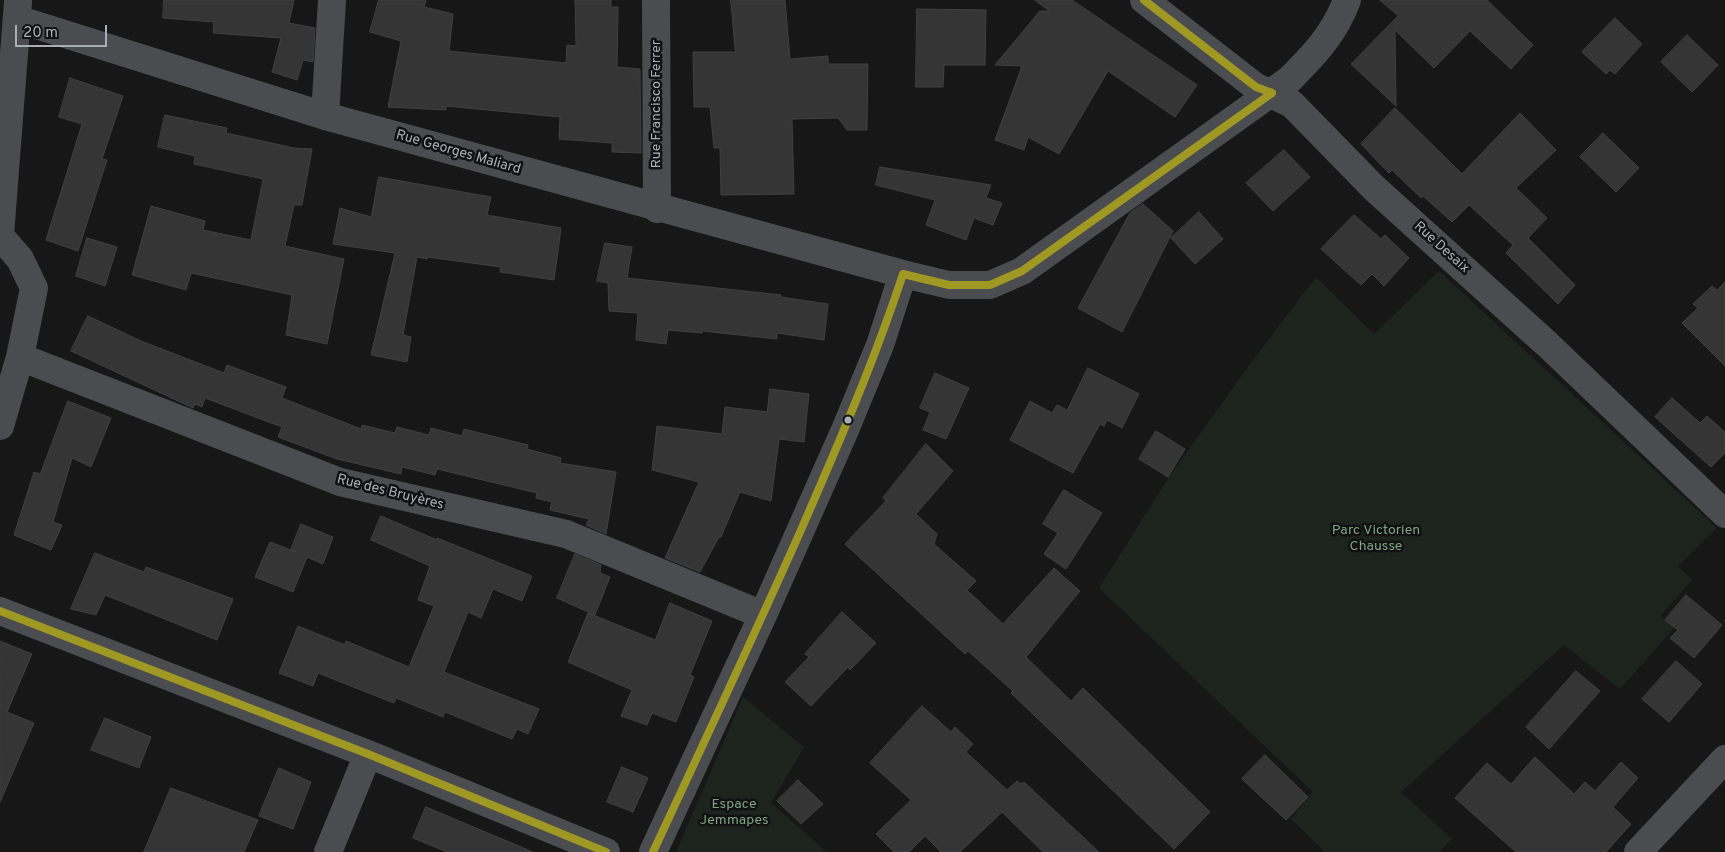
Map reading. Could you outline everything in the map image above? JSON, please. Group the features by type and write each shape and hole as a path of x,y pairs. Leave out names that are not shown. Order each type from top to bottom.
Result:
{"street":[{"path":"325,116 332,0"},
{"name":"Rue Francisco Ferrer","path":"656,0 658,209"},
{"name":"Rue Desaix","path":"1144,0 1256,86 1292,104 1374,188 1547,344 1725,514"},
{"name":"Rue Georges Maliard","path":"17,10 325,116 658,209 903,274 949,285 990,285 1022,271 1289,80 1321,48 1340,18 1347,0"},
{"path":"0,426 20,357 34,288 20,259 0,236 17,10"},
{"path":"652,852 763,615 880,345 903,274"},
{"name":"Rue des Bruyères","path":"20,357 340,482 566,534 763,615"},
{"path":"0,611 368,754 606,852"},
{"path":"328,852 368,754"},
{"path":"1638,852 1725,759"}],"green space":[{"name":"Parc Victorien Chausse","path":"1439,271 1717,528 1678,566 1692,580 1660,616 1675,627 1620,689 1564,645 1401,792 1452,839 1439,852 1325,852 1291,819 1313,792 1099,588 1169,477 1250,364 1316,277 1374,334"},
{"name":"Espace Jemmapes","path":"743,697 804,747 771,803 827,852 676,852"}],"building":[{"path":"164,0 294,0 289,23 315,28 313,62 303,60 297,80 272,72 281,38 213,33 214,22 163,18"},
{"path":"379,0 426,0 424,7 453,14 449,51 566,63 567,45 576,46 575,0 611,0 611,7 618,7 617,67 640,69 641,153 612,152 612,143 559,139 560,117 446,106 446,110 388,107 401,41 370,32"},
{"path":"731,0 785,0 790,59 828,56 828,64 868,64 867,130 847,130 838,118 792,119 794,194 721,195 720,148 714,148 710,107 694,107 693,52 735,52"},
{"path":"1035,0 1072,0 1197,85 1175,117 1108,71 1059,154 1028,137 1024,150 995,140 1022,66 995,65 1040,11 1049,11"},
{"path":"1380,0 1487,0 1533,45 1511,69 1470,31 1434,68 1395,30 1396,106 1351,64 1398,16"},
{"path":"917,9 986,10 985,65 944,65 943,87 916,87"},
{"path":"1615,18 1642,44 1615,74 1610,70 1606,74 1582,52"},
{"path":"1687,35 1718,65 1692,92 1661,62"},
{"path":"70,78 123,96 102,159 107,160 78,251 46,240 82,124 59,117"},
{"path":"1395,108 1462,174 1520,113 1556,150 1516,188 1547,218 1528,238 1575,285 1558,304 1506,253 1513,245 1469,205 1452,222 1423,196 1421,198 1392,170 1389,173 1361,144"},
{"path":"165,115 227,128 226,133 294,148 312,149 302,205 294,205 285,246 344,259 327,344 286,335 292,295 191,273 186,290 132,275 151,206 205,221 203,230 251,240 263,179 194,164 195,156 158,147"},
{"path":"1603,133 1639,168 1616,192 1580,157"},
{"path":"1284,150 1310,177 1273,211 1246,183"},
{"path":"880,167 991,185 986,198 1002,203 993,225 974,218 966,240 926,225 935,200 876,185"},
{"path":"379,177 491,197 487,215 561,228 554,280 500,272 501,267 417,257 403,335 411,337 407,362 371,355 395,253 333,244 340,208 371,217"},
{"path":"1143,204 1173,231 1122,332 1078,308 1130,213"},
{"path":"1199,212 1223,239 1195,264 1171,238"},
{"path":"1354,215 1381,239 1385,235 1409,258 1384,286 1372,274 1361,285 1321,249"},
{"path":"87,238 117,247 105,286 76,276"},
{"path":"605,243 632,247 627,278 781,295 781,297 828,304 824,340 777,333 777,339 702,331 702,333 668,330 666,344 636,340 638,313 609,311 608,283 597,281"},
{"path":"1725,282 1725,366 1682,323 1698,308 1693,304 1712,286 1717,290"},
{"path":"88,316 141,341 224,373 227,365 286,387 282,398 361,429 362,425 395,433 397,427 429,435 431,428 462,436 464,429 528,445 527,449 561,458 560,463 616,472 606,534 586,525 589,519 550,510 552,502 536,498 537,493 437,469 435,475 402,467 401,474 337,459 278,437 282,427 205,398 202,407 195,404 193,408 71,351"},
{"path":"1088,368 1139,394 1122,428 1107,420 1104,426 1100,424 1073,473 1010,440 1030,401 1052,413 1057,405 1067,410"},
{"path":"935,373 969,388 946,439 923,430 930,412 920,408"},
{"path":"770,389 809,394 804,442 779,439 771,501 740,492 721,537 719,537 700,572 665,558 699,482 652,470 657,426 722,434 725,407 767,412"},
{"path":"1672,398 1700,423 1707,416 1725,432 1725,453 1711,467 1655,417"},
{"path":"68,401 111,418 91,467 72,458 53,522 62,525 51,550 14,535 34,472 40,474"},
{"path":"1156,431 1185,449 1168,477 1139,459"},
{"path":"926,444 953,471 916,514 937,534 934,544 976,581 967,590 1003,624 1054,568 1080,591 1026,657 1071,701 1083,688 1210,812 1174,849 1011,693 1013,691 968,651 965,654 845,544 886,501 883,498"},
{"path":"1064,490 1102,513 1066,569 1044,554 1058,533 1043,524"},
{"path":"381,516 437,540 437,538 532,576 522,601 493,589 481,618 468,612 444,672 539,709 528,734 517,729 512,739 445,712 443,717 396,698 394,703 318,673 313,686 279,673 298,626 345,645 346,641 409,667 434,606 418,600 430,566 371,540"},
{"path":"301,524 333,537 323,564 307,557 293,592 255,577 270,542 296,552 291,550"},
{"path":"95,553 144,572 146,567 233,599 217,640 105,595 96,615 71,609"},
{"path":"575,554 601,565 600,573 610,577 595,615 557,598"},
{"path":"1686,595 1722,625 1694,658 1670,638 1678,630 1665,620"},
{"path":"670,603 712,621 690,675 694,677 676,722 652,713 647,725 621,716 632,690 568,662 588,613 655,640"},
{"path":"842,612 876,643 850,670 848,667 811,706 785,682 809,657 805,654"},
{"path":"0,641 32,654 7,712 34,723 0,802"},
{"path":"1676,661 1702,684 1669,722 1642,699"},
{"path":"1576,671 1600,691 1549,749 1526,727"},
{"path":"922,706 951,732 955,727 973,744 966,752 1007,790 1017,781 1021,784 1024,782 1099,852 1043,852 1002,812 960,852 941,852 925,836 909,852 894,852 876,834 911,800 870,763"},
{"path":"105,718 151,737 139,768 91,750"},
{"path":"1265,755 1308,797 1286,820 1242,779"},
{"path":"1535,757 1574,794 1585,782 1595,791 1621,762 1638,778 1613,807 1631,824 1606,852 1516,852 1455,798 1487,763 1511,784"},
{"path":"622,767 648,778 633,812 607,802"},
{"path":"279,768 311,782 293,829 259,816"},
{"path":"798,780 823,804 801,824 777,801"},
{"path":"171,788 258,820 244,852 144,852"},
{"path":"426,807 533,852 447,852 413,838"}],"transit line":[{"path":"1144,0 1256,87 1272,93"},
{"path":"653,852 815,498 868,371 903,274 949,285 990,285 1022,271 1272,93"},
{"path":"0,611 368,754 606,852"}]}
